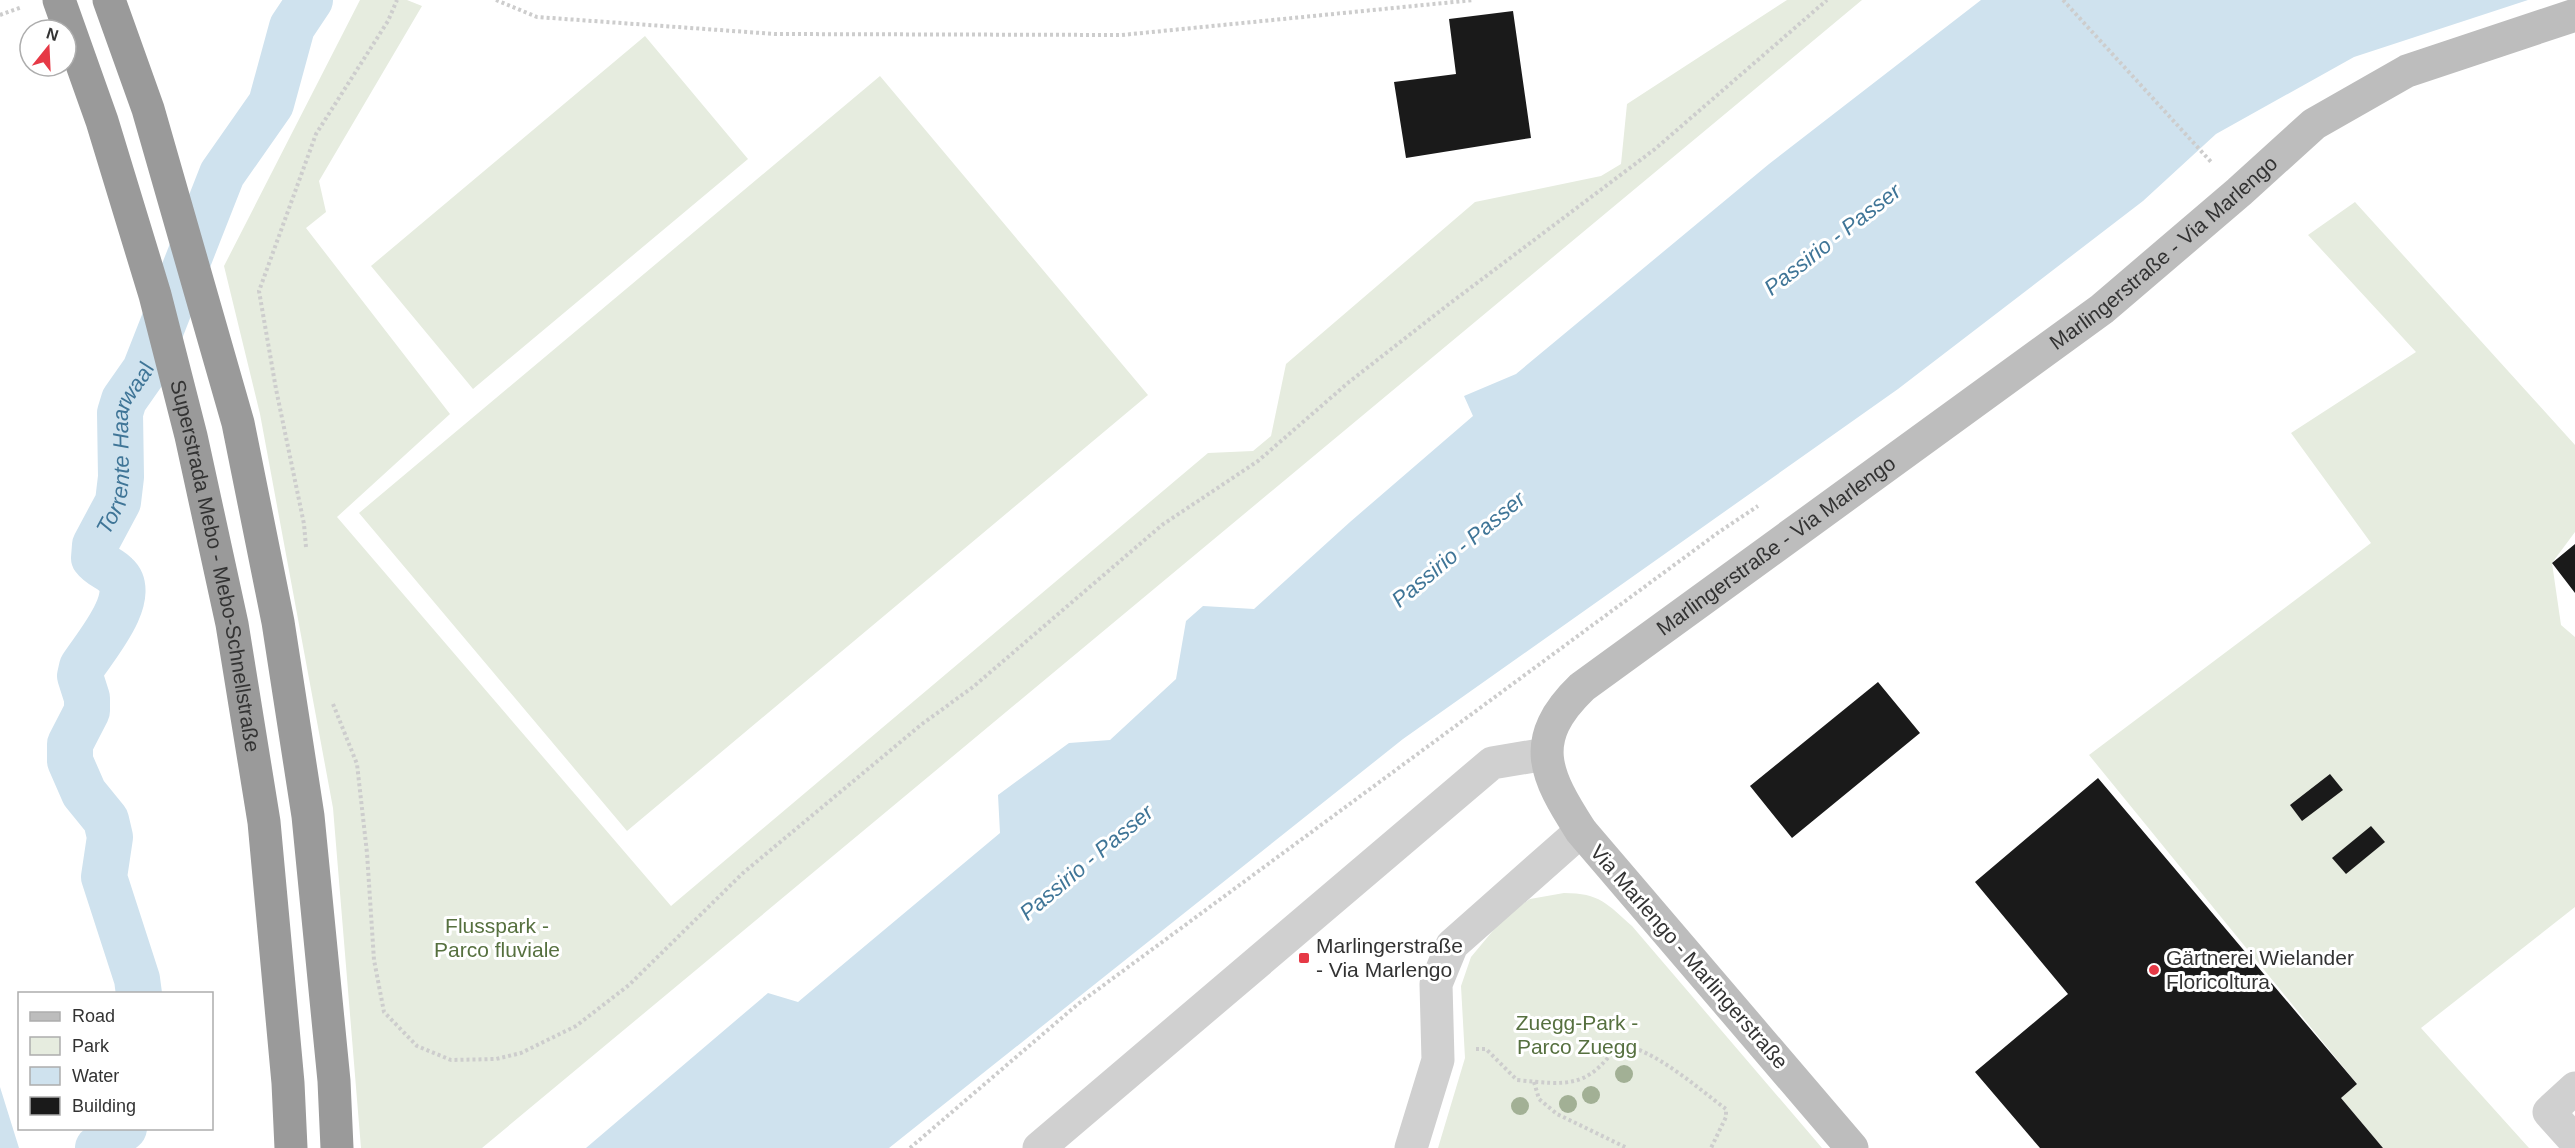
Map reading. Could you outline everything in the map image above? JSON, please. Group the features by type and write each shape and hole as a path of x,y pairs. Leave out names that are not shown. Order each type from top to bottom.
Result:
{"highway":[{"name":"Superstrada Mebo - Mebo-Schnellstraße","path":"59,0 102,121 155,295 191,436 232,624 264,822 288,1083 291,1148"},
{"path":"109,0 148,109 235,412 275,610 308,816 334,1081 337,1148"}],"street":[{"name":"Marlingerstraße - Via Marlengo","path":"1546,754 1551,727 1563,705 1582,687 2102,309 2239,192 2314,124 2407,70 2575,15"},
{"name":"Via Marlengo - Marlingerstraße","path":"1546,754 1550,778 1581,831 1852,1148"},
{"path":"1039,1148 1492,763 1546,754"},
{"path":"1411,1148 1438,1060 1436,984 1452,945 1581,831"},
{"path":"2575,1088 2548,1112 2575,1141"}],"path":[{"path":"307,558 304,524 276,389 259,291 316,134 388,21 397,0"},
{"path":"496,0 537,17 775,34 1062,35 1122,35 1474,0"},
{"path":"332,700 357,764 368,853 374,960 384,1012 417,1046 451,1060 496,1059 521,1053 576,1026 628,985 743,873 922,724 973,687 1162,525 1258,461 1349,382 1654,149 1827,0"},
{"path":"2063,0 2210,161"},
{"path":"0,15 9,11"},
{"path":"1438,1049 1486,1049 1517,1080 1574,1083 1605,1063 1618,1044 1630,1046 1667,1066 1726,1109 1726,1116 1712,1148"},
{"path":"1534,1082 1539,1099 1557,1114 1627,1148"}],"green space":[{"name":"Flusspark - Parco fluviale","path":"360,0 407,0 422,6 319,181 326,212 306,228 450,414 337,517 671,906 1208,453 1253,451 1271,436 1286,364 1475,202 1601,176 1621,164 1627,104 1787,0 1862,0 482,1148 361,1148 333,808 260,414 224,266"},
{"path":"645,36 748,159 473,389 371,266"},
{"path":"880,76 1148,395 627,831 359,513"},
{"path":"2355,202 2575,445 2575,532 2552,563 2561,625 2575,637 2575,907 2421,1028 2529,1148 2383,1148 2341,1098 2357,1084 2089,755 2371,543 2291,433 2416,352 2308,235"},
{"name":"Zuegg-Park - Parco Zuegg","path":"1564,893 1586,895 1602,901 1632,926 1822,1148 1438,1148 1465,1058 1461,986 1471,957 1506,915 1530,899"}],"water":[{"name":"Passirio - Passer","path":"1981,0 2528,0 2354,57 2216,134 2143,201 1898,389 1403,739 889,1148 586,1148 768,993 798,1002 1000,833 998,795 1069,743 1110,740 1176,679 1186,621 1203,606 1254,609 1473,416 1464,396 1516,374 1769,164"},
{"path":"0,1087 19,1148 0,1148"}],"building":[{"path":"1513,11 1531,138 1406,158 1394,82 1456,74 1449,19"},
{"path":"2575,544 2575,593 2552,563"},
{"path":"1878,682 1920,733 1792,838 1750,786"},
{"path":"2330,774 2343,790 2302,821 2290,805"},
{"name":"Gärtnerei Wielander Floricoltura","path":"2098,778 2357,1084 2341,1098 2383,1148 2040,1148 1975,1072 2068,994 1975,882"},
{"path":"2371,826 2385,842 2346,874 2332,858"}],"waterway":[{"name":"Torrente Haarwaal","path":"139,992 137,979 104,877 110,837 106,820 84,793 70,761 70,744 87,711 87,698 80,676 82,667 105,635 119,608 122,595 122,584 116,575 94,558 95,545 118,502 121,477 120,413 124,400 145,370 222,174 271,104 292,27 310,0"},
{"name":"Torrente Haarwaal","path":"98,1148 121,1130"}],"place":[{"name":"Marlingerstraße - Via Marlengo","path":"1304,958"},
{"name":"Gärtnerei Wielander Floricoltura","path":"2154,970"}]}
